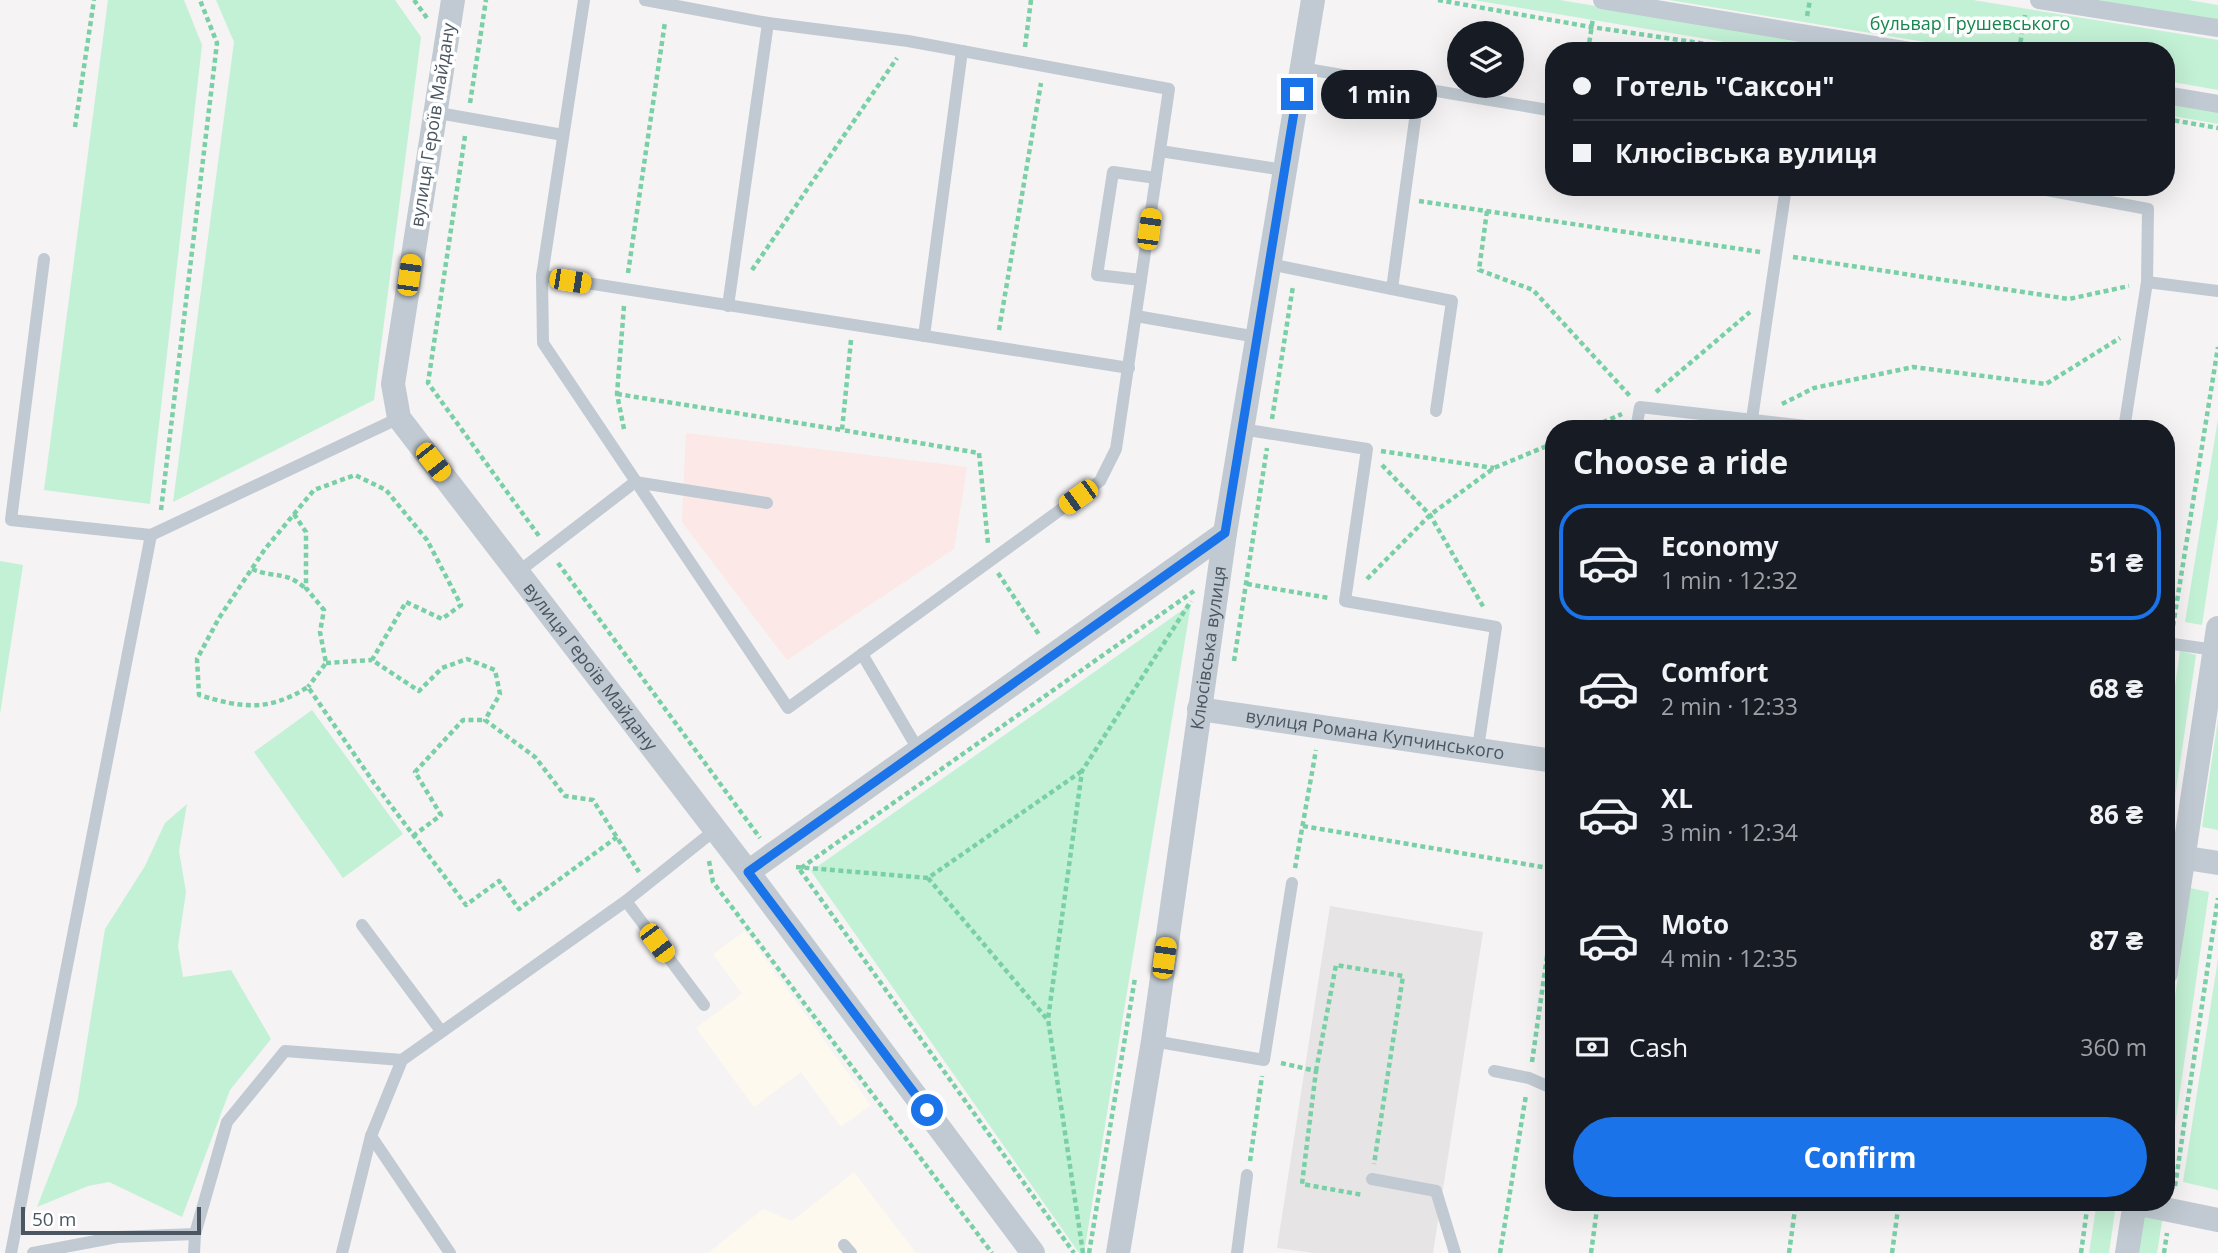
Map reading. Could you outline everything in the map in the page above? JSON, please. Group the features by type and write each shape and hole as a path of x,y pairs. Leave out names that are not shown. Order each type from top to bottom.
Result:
{"street":[{"name":"вулиця Героїв Майдану","path":"453,0 433,112 393,384 399,418 748,872 1028,1251"},
{"name":"Клюсівська вулиця","path":"1118,1253 1153,1041 1225,533 1313,0"},
{"path":"2039,0 2218,28"},
{"path":"1598,7 1846,42"},
{"path":"2175,97 2218,104"},
{"path":"748,872 1225,533"},
{"path":"2216,639 2175,857 2218,863"},
{"name":"вулиця Романа Купчинського","path":"1199,709 1545,759"},
{"path":"2175,1210 2218,1220"},
{"path":"2127,1253 2133,1211"}],"lane":[{"path":"584,0 542,276 543,343 788,708 1100,481 1116,449 1169,89 908,41 768,23 645,0"},
{"path":"728,306 768,23"},
{"path":"924,336 962,51"},
{"path":"1301,68 1545,110"},
{"path":"1392,289 1419,90"},
{"path":"433,112 563,135"},
{"path":"1160,151 1284,170"},
{"path":"1142,279 1097,275 1112,172 1156,178"},
{"path":"1752,419 1785,196"},
{"path":"2078,196 2148,209 2147,282 2125,420"},
{"path":"44,259 5,519 151,535 399,418"},
{"path":"1269,264 1452,301 1436,411"},
{"path":"542,276 1129,368"},
{"path":"2147,282 2218,291"},
{"path":"1136,316 1257,337"},
{"path":"1638,420 1640,407 1760,420"},
{"path":"1242,429 1367,449 1345,601 1496,627 1483,729 1478,748"},
{"path":"518,572 635,482 767,503"},
{"path":"11,1253 151,535"},
{"path":"2175,643 2216,639"},
{"path":"862,654 919,751"},
{"path":"342,1253 371,1136 402,1060 626,901 715,830"},
{"path":"1153,1041 1264,1060 1292,883"},
{"path":"626,901 704,1005"},
{"path":"362,925 441,1031"},
{"path":"194,1253 195,1234 227,1122 285,1051 402,1060"},
{"path":"1494,1071 1529,1078 1545,1085"},
{"path":"371,1136 450,1253"},
{"path":"1237,1253 1247,1175"},
{"path":"1372,1179 1436,1191 1455,1253"},
{"path":"33,1253 117,1237 195,1234"}],"path":[{"path":"75,127 93,0"},
{"path":"173,511 160,517 217,43 200,0"},
{"path":"486,0 428,383 772,855 800,869 928,878 1082,771 1200,586 800,869"},
{"path":"1023,62 1031,0"},
{"path":"1438,0 1694,42"},
{"path":"625,432 617,394 625,289 667,3"},
{"path":"1589,42 1598,7"},
{"path":"2020,42 2025,13"},
{"path":"751,271 908,41"},
{"path":"996,348 1044,66"},
{"path":"2175,121 2218,128"},
{"path":"1487,211 1479,270 1533,290 1640,407"},
{"path":"1756,264 1757,251"},
{"path":"1233,663 1296,270"},
{"path":"1609,420 1640,407 1750,312 1752,300"},
{"path":"842,430 853,325"},
{"path":"1752,419 1814,388 1913,367 2046,384 2140,327"},
{"path":"2175,602 2218,347"},
{"path":"617,394 979,453 990,561 1054,655"},
{"path":"1247,584 1345,601 1430,515 1494,468 1545,447"},
{"path":"1367,449 1494,468"},
{"path":"1367,449 1430,515 1496,627"},
{"path":"252,569 267,575 290,576 306,588 324,610 320,632 326,663 308,687 287,700 238,707 199,695 197,659 219,618 252,569 314,490 355,475 386,490 427,540 461,605 442,619 406,602 372,660"},
{"path":"294,514 306,532 306,588"},
{"path":"326,663 372,660 419,691 442,668 467,659 495,670 500,694 485,720"},
{"path":"308,687 413,836 466,905 499,881 519,909 617,837"},
{"path":"413,836 441,815 415,772 463,720 485,720 535,757 565,796 593,800 647,884"},
{"path":"1292,883 1316,750"},
{"path":"1082,771 1048,1019 1083,1253"},
{"path":"1303,826 1545,867"},
{"path":"800,869 1074,1253"},
{"path":"928,878 1048,1019"},
{"path":"2175,1177 2218,898"},
{"path":"1336,965 1404,976 1370,1197 1302,1184 1317,1071 1336,965"},
{"path":"1247,1175 1264,1060 1317,1071"},
{"path":"1591,1253 1597,1211"},
{"path":"1789,1253 1795,1211"},
{"path":"1892,1253 1898,1211"},
{"path":"2081,1253 2087,1211"},
{"path":"2164,1253 2170,1211"}],"shaded area":[{"path":"686,433 967,467 954,549 787,660 682,522"},
{"path":"1330,906 1483,932 1433,1253 1314,1253 1277,1248"},
{"path":"745,931 871,1105 841,1127 801,1072 754,1107 696,1028 742,994 713,954"},
{"path":"854,1172 916,1253 708,1253 763,1209 792,1221"}],"green space":[{"path":"108,0 184,0 202,45 150,504 44,490"},
{"path":"216,0 395,0 421,37 374,400 173,502 234,42"},
{"path":"1473,0 1560,0 1809,42 1725,42"},
{"name":"бульвар Грушевського","path":"1669,0 1973,0 2218,40 2218,90 2175,82 2175,42 1925,42"},
{"path":"2083,0 2188,0 2218,5 2218,22"},
{"path":"2175,104 2218,111 2218,124 2175,116"},
{"path":"2218,419 2218,518 2202,625 2185,622"},
{"path":"0,561 23,565 0,714"},
{"path":"1191,604 1084,1253 1079,1253 811,871"},
{"path":"2180,651 2196,655 2175,797 2175,686"},
{"path":"312,710 403,834 343,878 254,752"},
{"path":"2218,719 2218,830 2202,827"},
{"path":"187,804 179,851 186,892 178,946 183,977 231,970 271,1039 230,1090 182,1217 109,1182 88,1186 37,1207 77,1104 105,929 145,866 165,823"},
{"path":"2190,888 2209,892 2175,1125 2175,997"},
{"path":"2218,959 2218,1190 2183,1182"},
{"path":"2096,1211 2115,1211 2109,1253 2089,1253"},
{"path":"2144,1212 2163,1216 2157,1253 2138,1253"}],"route":[{"path":"927,1110 748,872 1225,533 1297,94"}]}
